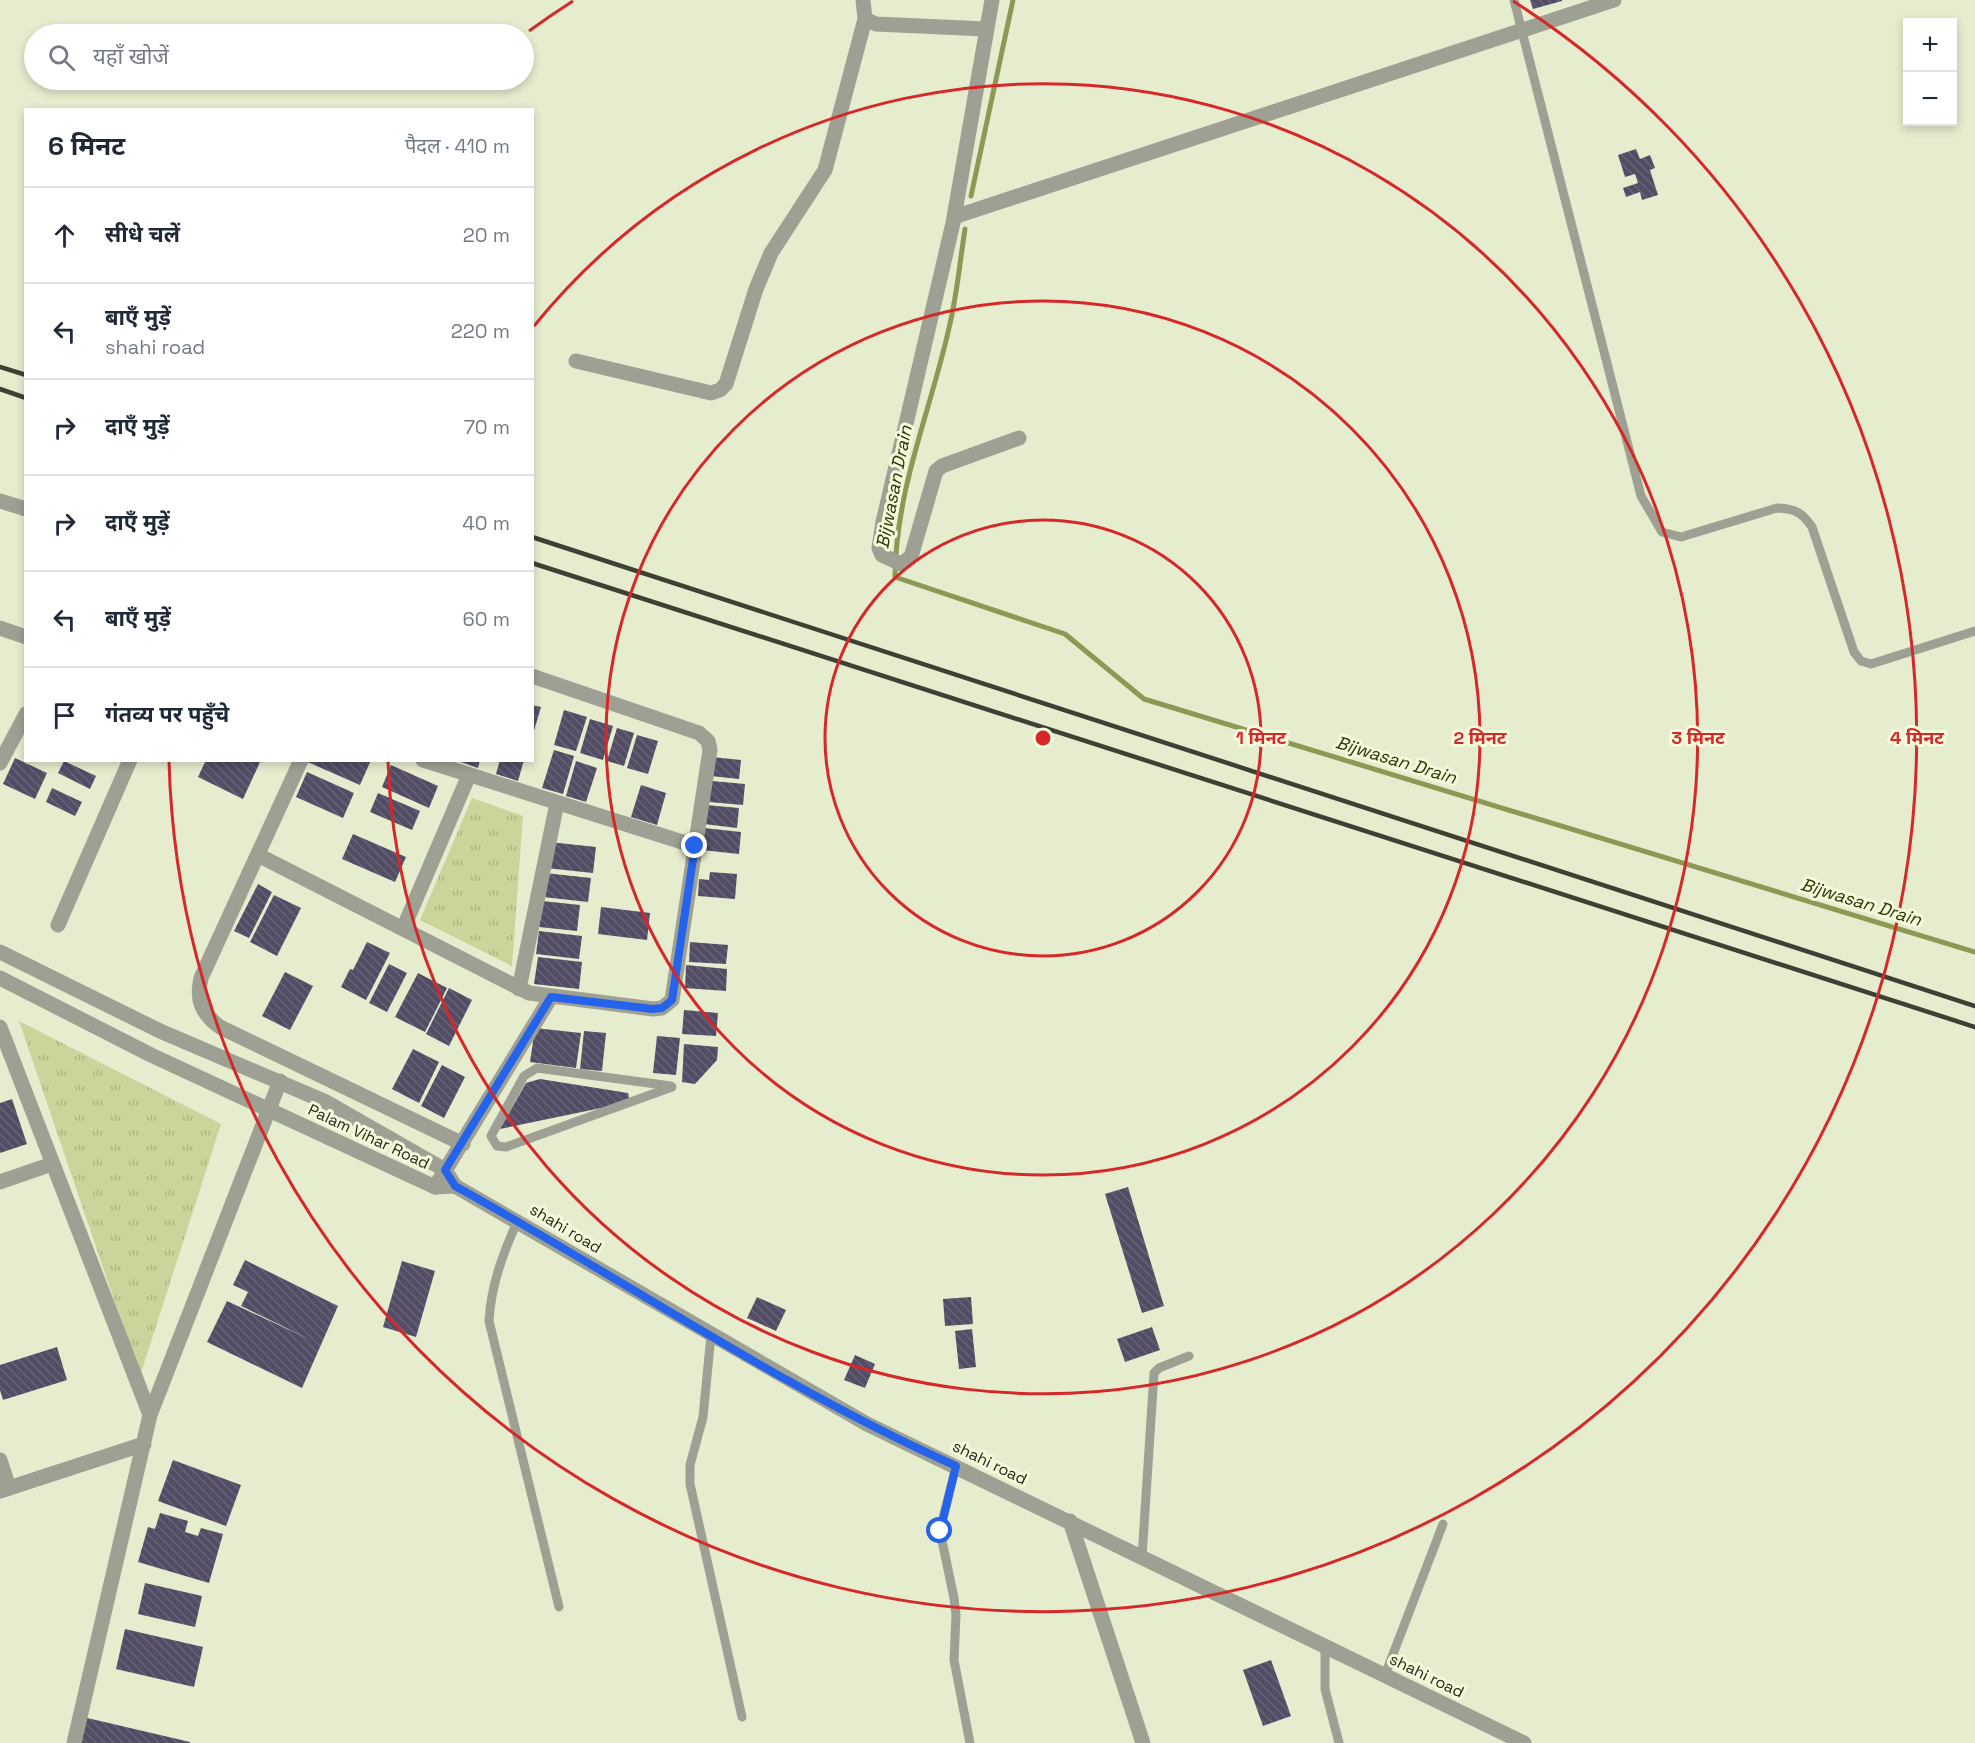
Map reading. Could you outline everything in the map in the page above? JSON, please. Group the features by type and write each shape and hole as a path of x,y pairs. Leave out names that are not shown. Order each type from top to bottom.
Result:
{"street":[{"path":"576,361 711,393 720,390 726,384 756,289 771,253 825,170 865,19 862,0"},
{"path":"992,0 985,29 954,217 880,539 879,552 896,562 906,562 913,552 936,471 942,466 1019,438"},
{"path":"954,217 1614,0"},
{"path":"865,19 876,24 985,29"},
{"path":"0,501 24,508"},
{"path":"0,628 24,636"},
{"path":"258,855 519,988 551,997 653,1009 668,1005 672,1000 710,750 704,736 534,677"},
{"path":"0,763 24,718"},
{"path":"58,925 129,762"},
{"path":"300,762 201,978 199,991 201,1005 207,1018 220,1028 463,1144"},
{"path":"429,762 695,846"},
{"path":"403,929 469,775"},
{"path":"519,988 557,802"},
{"name":"Palam Vihar Road","path":"0,952 160,1031 326,1102 445,1170 455,1186 435,1187 151,1055 0,978"},
{"path":"435,1187 551,997"},
{"path":"0,1027 150,1415"},
{"path":"74,1743 150,1415 280,1081"},
{"path":"0,1182 52,1164"},
{"name":"shahi road","path":"455,1186 518,1220 711,1335 867,1424 1524,1743"},
{"path":"0,1460 4,1489 144,1444"},
{"path":"1070,1521 1143,1743"}],"lane":[{"path":"1514,0 1641,496 1662,532 1681,537 1777,508 1793,509 1804,515 1812,527 1854,651 1862,661 1871,664 1975,631"},
{"path":"537,1068 672,1087 506,1147 497,1146 492,1139 497,1126 524,1076 537,1068"},
{"path":"480,1116 497,1126"},
{"path":"518,1220 498,1270 489,1321 558,1607"},
{"path":"711,1335 703,1417 690,1465 690,1484 742,1717"},
{"path":"1142,1557 1154,1373 1159,1368 1189,1356"},
{"path":"956,1466 940,1531 954,1598 954,1660 970,1743"},
{"path":"1385,1675 1443,1524"},
{"path":"1325,1646 1325,1689 1339,1743"}],"green space":[{"path":"472,798 523,816 512,966 420,920"},
{"path":"19,1021 221,1124 140,1376"}],"building":[{"path":"1530,0 1562,0 1562,1 1533,9"},
{"path":"1636,149 1640,159 1650,155 1655,168 1650,170 1658,195 1642,200 1640,192 1626,197 1623,188 1638,183 1635,174 1625,177 1618,155"},
{"path":"534,705 541,707 534,731"},
{"path":"564,710 587,717 576,751 554,745"},
{"path":"590,719 613,726 603,760 580,753"},
{"path":"617,728 634,733 624,766 607,761"},
{"path":"637,735 658,741 648,774 627,768"},
{"path":"554,750 574,756 563,794 542,788"},
{"path":"712,757 741,760 739,779 711,776"},
{"path":"15,758 47,773 35,799 3,784"},
{"path":"576,761 597,768 586,802 566,796"},
{"path":"64,762 66,762 96,776 90,789 58,773"},
{"path":"205,762 260,762 243,799 198,777"},
{"path":"308,762 370,762 360,785"},
{"path":"461,762 480,762 478,768"},
{"path":"499,762 523,762 518,781 496,774"},
{"path":"391,765 438,786 429,808 382,787"},
{"path":"307,772 354,793 343,818 296,797"},
{"path":"712,781 745,784 743,805 709,802"},
{"path":"641,785 666,793 657,825 631,817"},
{"path":"52,788 82,802 75,816 46,802"},
{"path":"378,793 420,811 412,830 370,812"},
{"path":"706,805 739,808 737,828 704,824"},
{"path":"704,828 741,832 739,854 702,850"},
{"path":"353,834 406,857 395,882 342,859"},
{"path":"549,842 596,847 593,873 546,868"},
{"path":"710,872 737,874 735,899 698,896 699,879 709,880"},
{"path":"545,873 591,878 588,902 543,897"},
{"path":"258,884 272,892 249,938 234,931"},
{"path":"274,895 301,908 277,956 250,942"},
{"path":"542,901 580,905 577,931 539,927"},
{"path":"601,907 650,913 647,940 598,934"},
{"path":"539,931 582,936 579,959 536,954"},
{"path":"367,942 390,953 366,1000 341,987 350,969 353,970"},
{"path":"690,942 728,945 726,964 689,962"},
{"path":"538,957 582,962 579,989 534,984"},
{"path":"389,964 407,973 387,1012 369,1003"},
{"path":"686,965 727,969 726,991 685,988"},
{"path":"285,972 313,986 290,1030 262,1016"},
{"path":"418,973 447,988 425,1032 395,1017"},
{"path":"449,988 472,1000 449,1046 426,1034"},
{"path":"684,1010 718,1013 716,1036 682,1034"},
{"path":"535,1028 581,1033 576,1068 530,1062"},
{"path":"584,1031 606,1033 602,1071 580,1069"},
{"path":"657,1036 680,1038 676,1075 653,1073"},
{"path":"684,1044 718,1047 717,1060 695,1084 682,1082"},
{"path":"413,1049 439,1062 419,1103 392,1089"},
{"path":"442,1065 465,1077 444,1118 421,1106"},
{"path":"540,1079 628,1093 630,1102 500,1129 526,1083"},
{"path":"12,1099 27,1144 0,1153 0,1103"},
{"path":"1128,1187 1164,1306 1142,1313 1105,1194"},
{"path":"245,1260 338,1306 302,1388 207,1342 227,1301 313,1341 241,1306 248,1292 233,1285"},
{"path":"402,1261 435,1271 416,1337 383,1327"},
{"path":"757,1297 786,1310 776,1331 747,1318"},
{"path":"971,1297 973,1324 945,1326 943,1299"},
{"path":"1152,1327 1160,1350 1125,1362 1117,1339"},
{"path":"972,1329 976,1367 959,1369 955,1331"},
{"path":"57,1347 67,1380 3,1400 0,1390 0,1365"},
{"path":"855,1355 875,1364 865,1388 844,1380"},
{"path":"173,1460 241,1485 226,1526 158,1501"},
{"path":"160,1513 188,1521 185,1532 198,1536 201,1528 223,1534 209,1583 138,1562 148,1527 155,1529"},
{"path":"145,1583 202,1596 195,1627 138,1614"},
{"path":"125,1629 203,1647 194,1687 116,1669"},
{"path":"1271,1660 1291,1716 1263,1726 1243,1670"},
{"path":"83,1717 190,1742 190,1743 78,1743"}],"waterway":[{"name":"Bijwasan Drain","path":"971,196 1013,0"},
{"name":"Bijwasan Drain","path":"965,229 949,328 915,451 901,512 895,577 1065,634 1144,699 1975,952"}],"railway":[{"path":"0,367 24,374"},
{"path":"0,389 24,397"},
{"path":"534,538 1975,1006"},
{"path":"534,564 1975,1027"}],"route":[{"path":"695,846 672,1000 662,1008 653,1009 551,997 445,1170 455,1186 518,1220 786,1380 867,1424 956,1466 942,1514 940,1531"}]}
